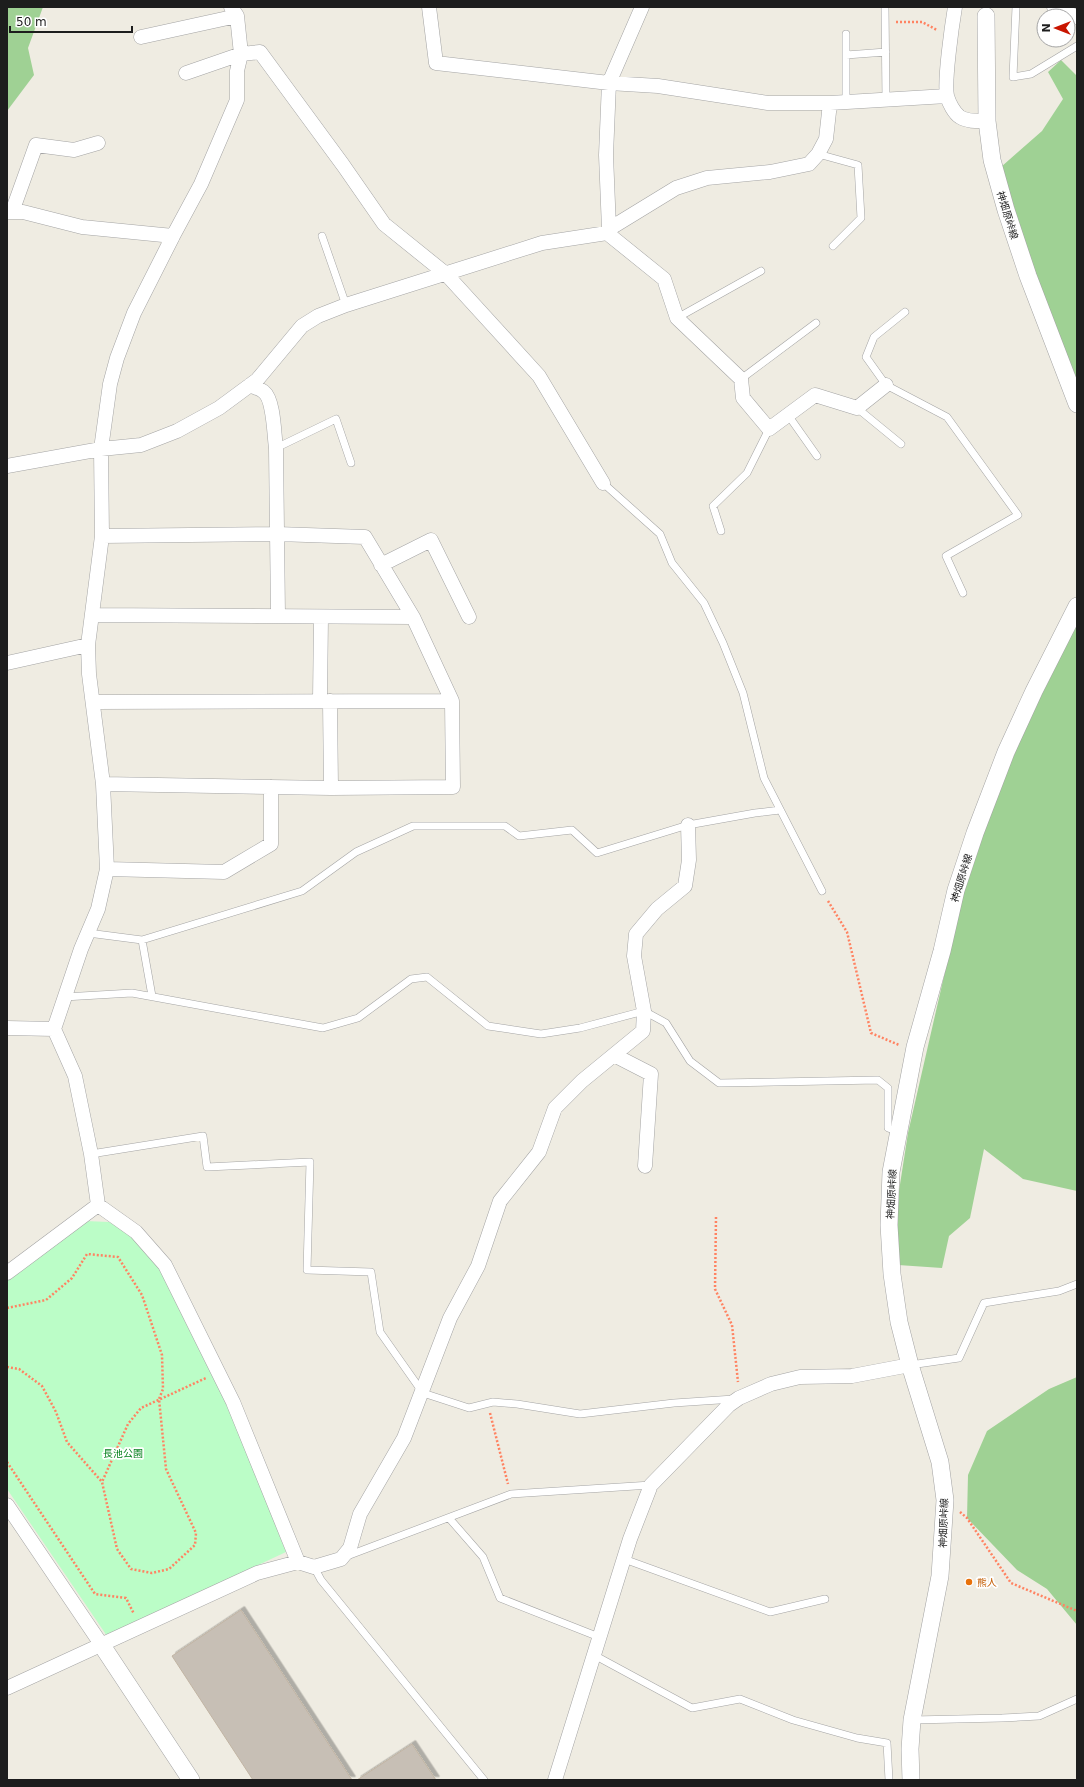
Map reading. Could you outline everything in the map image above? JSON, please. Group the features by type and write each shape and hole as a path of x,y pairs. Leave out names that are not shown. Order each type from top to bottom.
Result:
{"street":[{"path":"429,7 436,63 609,83 658,86 768,103 830,103 947,96"},
{"path":"642,7 609,83 606,155 608,231 664,279 677,318 741,380 743,398 769,429 815,394 857,408 886,385"},
{"path":"955,7 947,76 947,96 953,109 960,117 971,121 987,121"},
{"path":"1054,7 1077,17"},
{"path":"141,37 234,11 241,54 237,71 237,100 201,184 134,313 117,358 110,384 101,449 102,536 88,645 92,702 103,784 107,869 98,909 81,949 54,1029 75,1076 91,1154 98,1205 136,1232 165,1265 233,1402 298,1562"},
{"name":"神畑原峠線","path":"986,16 987,121 992,160 1006,210 1028,276 1077,404"},
{"path":"186,73 241,54 260,52 343,165 384,224 446,274 539,376 603,483"},
{"path":"7,466 101,449 141,445 177,431 219,408 257,380 302,326 318,316 346,305 542,243 608,231 676,188 707,178 770,172 809,164 818,154 826,139 830,103"},
{"path":"98,143 74,150 36,145 10,212 24,212 82,227 173,236"},
{"path":"250,385 265,392 270,402 276,448 278,615"},
{"path":"102,536 277,534 365,536 412,617 452,701 453,786 331,788 103,784"},
{"path":"382,565 431,540 469,617"},
{"name":"神畑原峠線","path":"911,1780 910,1749 912,1720 940,1576 945,1500 940,1462 910,1366 899,1322 892,1274 889,1225 891,1172 900,1132 914,1052 942,951 956,890 991,789 1018,725 1077,606"},
{"path":"92,615 278,615 321,618 412,617"},
{"path":"321,618 331,788"},
{"path":"7,663 88,645"},
{"path":"92,702 325,700 452,701"},
{"path":"107,869 224,872 271,844 271,787"},
{"path":"7,1688 257,1573 298,1562 314,1567 341,1558 350,1548 360,1514 404,1438 423,1392 450,1318 478,1266 500,1201 539,1152 556,1108 582,1081 643,1031 644,1011 634,956 636,934 658,909 685,886 689,860 688,825"},
{"path":"7,1028 54,1029"},
{"path":"614,1055 651,1074 645,1166"},
{"path":"7,1274 98,1205"},
{"path":"555,1780 624,1559 651,1485 729,1405 739,1398 770,1384 800,1377 852,1376 910,1366"},
{"path":"7,1505 191,1780"}],"lane":[{"path":"885,7 886,100"},
{"path":"1016,7 1013,77 1031,74 1077,46"},
{"path":"846,34 846,102"},
{"path":"846,55 886,52"},
{"path":"818,154 858,166 861,218 833,246"},
{"path":"322,236 346,305"},
{"path":"677,318 761,271"},
{"path":"905,312 874,337 866,357 886,385 948,417 1018,515 946,556 963,593"},
{"path":"741,380 816,323"},
{"path":"857,408 901,444"},
{"path":"788,415 817,456"},
{"path":"276,448 336,419 351,464"},
{"path":"721,531 712,506 747,473 769,429"},
{"path":"603,483 660,534 672,563 704,603 723,643 743,693 764,778 822,891"},
{"path":"88,933 142,940 302,891 356,852 412,826 505,826 519,836 572,830 597,853 688,825 780,810"},
{"path":"142,940 152,996"},
{"path":"64,997 132,993 323,1028 358,1018 411,979 427,977 488,1026 541,1034 580,1028 644,1011 666,1023 690,1061 719,1083 878,1080 888,1088 888,1128 900,1132"},
{"path":"91,1154 203,1136 207,1166 310,1162 307,1270 371,1272 380,1332 423,1392 469,1408 493,1402 517,1404 580,1414 674,1403 739,1398"},
{"path":"910,1366 959,1358 984,1303 1059,1291 1077,1284"},
{"path":"341,1558 511,1494 651,1485"},
{"path":"449,1518 483,1557 500,1598 599,1637"},
{"path":"624,1559 770,1612 825,1599"},
{"path":"314,1567 321,1580 484,1780"},
{"path":"594,1655 692,1708 740,1699 793,1720 857,1738 887,1743 889,1780"},
{"path":"912,1720 1039,1716 1077,1699"}],"path":[{"path":"885,22 922,22 952,37"},
{"path":"822,891 847,932 871,1033 914,1052"},
{"path":"716,1217 715,1289 732,1325 739,1398"},
{"path":"7,1308 46,1300 72,1278 87,1254 118,1257 142,1295 162,1355 163,1389 159,1399 166,1469 196,1533 194,1545 169,1569 152,1573 131,1569 117,1549 102,1482 67,1442 56,1412 42,1386 19,1368 7,1367"},
{"path":"102,1482 128,1424 141,1408 219,1372"},
{"path":"488,1404 511,1494"},
{"path":"7,1462 96,1594 126,1598"},
{"path":"945,1500 967,1518 1011,1582 1077,1611"}],"green space":[{"path":"7,7 43,7 28,48 34,75 7,111"},
{"path":"1061,60 1077,76 1077,393 1052,326 1001,167 1042,131 1063,99 1048,72"},
{"path":"1077,621 1077,1191 1023,1179 984,1149 970,1218 949,1236 942,1268 898,1265 894,1223 908,1133 964,889 982,832 1027,724"},
{"name":"長池公園","path":"85,1221 109,1222 132,1236 161,1268 229,1406 286,1552 107,1636 7,1489 7,1278"},
{"path":"1077,1377 1077,1625 1047,1589 1017,1570 967,1518 968,1475 987,1431 1049,1389"}],"building":[{"path":"241,1610 352,1780 253,1780 172,1656"},
{"path":"412,1744 436,1780 357,1780"}],"place":[{"name":"熊人","path":"969,1582"}]}
